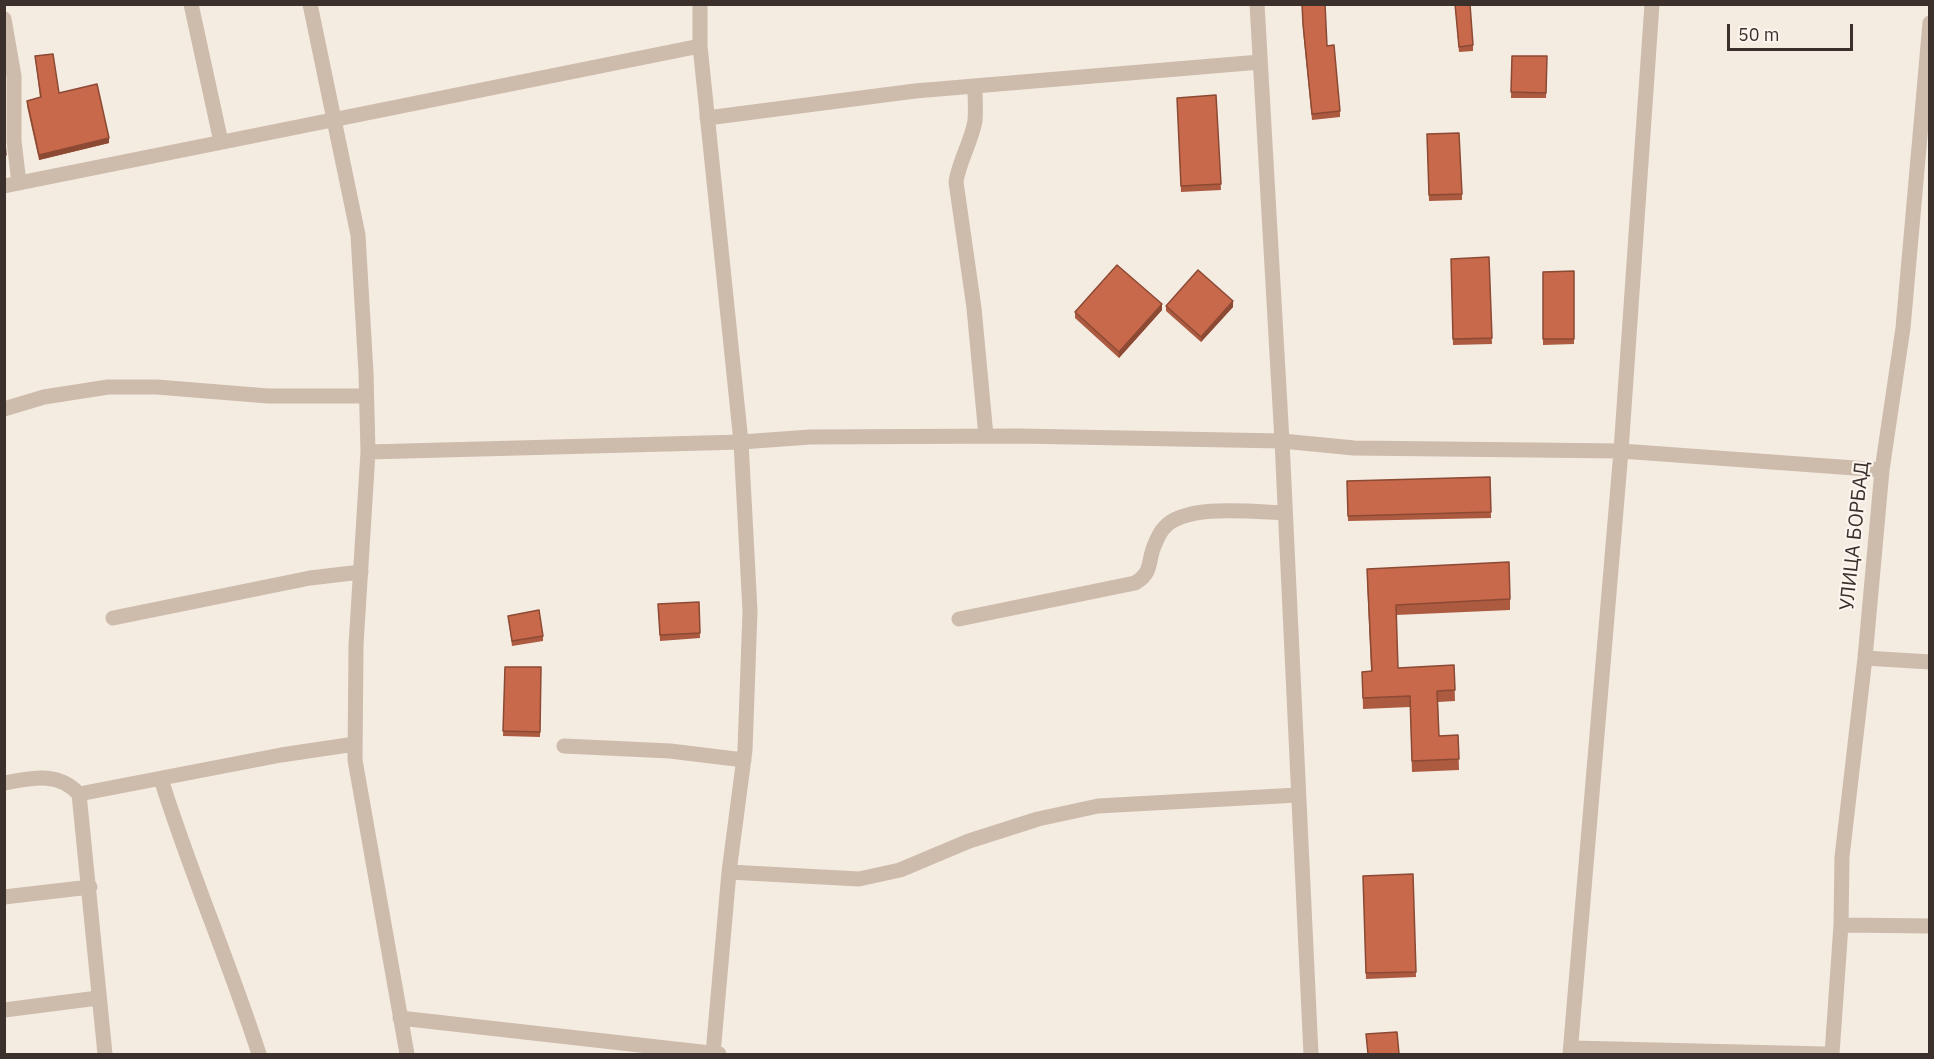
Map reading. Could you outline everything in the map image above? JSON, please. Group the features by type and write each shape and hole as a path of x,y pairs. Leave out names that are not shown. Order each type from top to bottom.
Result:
{"street":[{"path":"191,4 221,142"},
{"path":"310,4 358,235 368,452 356,645 355,760 407,1054"},
{"path":"400,1018 715,1054 729,872 744,760 750,611 741,442 700,46 700,4"},
{"path":"1257,4 1282,441 1311,1054"},
{"path":"1652,4 1621,451 1571,1051 1825,1054"},
{"path":"4,19 14,76 12,184 700,46"},
{"name":"УЛИЦА БОРБАД","path":"1832,1054 1841,925 1842,857 1865,658 1882,470 1904,328 1929,23"},
{"path":"707,118 915,91 1260,62"},
{"path":"975,87 975,120 969,142 958,166 956,182 974,308 986,436"},
{"path":"4,409 44,398 108,387 157,387 268,396 366,396"},
{"path":"368,452 741,442 810,438 986,436 1282,441 1354,448 1621,451 1882,470"},
{"path":"959,619 1135,583 1143,578 1149,568 1154,547 1164,528 1173,520 1186,515 1221,512 1285,513"},
{"path":"113,618 279,584 360,572"},
{"path":"1865,658 1929,662"},
{"path":"79,794 281,754 355,744"},
{"path":"564,746 670,751 744,760"},
{"path":"4,783 43,777 71,786 79,794 105,1054"},
{"path":"161,779 181,843 222,946 259,1054"},
{"path":"729,872 859,879 900,870 969,841 1027,823 1098,806 1298,795"},
{"path":"4,897 90,887"},
{"path":"1841,925 1929,926"},
{"path":"4,1010 98,998"}],"building":[{"path":"1302,4 1325,4 1327,46 1334,45 1340,111 1312,114"},
{"path":"1455,4 1470,4 1473,45 1459,47"},
{"path":"53,54 59,93 97,84 109,138 39,155 27,101 41,97 35,56"},
{"path":"1512,56 1547,56 1546,93 1511,92"},
{"path":"1216,95 1221,184 1181,186 1177,98"},
{"path":"1459,133 1462,194 1429,195 1427,134"},
{"path":"1489,257 1492,338 1453,339 1451,259"},
{"path":"1117,265 1162,304 1119,352 1075,312"},
{"path":"1198,270 1233,301 1201,337 1166,306"},
{"path":"1574,271 1574,339 1543,339 1543,272"},
{"path":"1490,477 1491,512 1348,516 1347,481"},
{"path":"1509,562 1510,599 1396,605 1398,668 1454,665 1455,690 1437,691 1439,736 1458,735 1459,759 1412,761 1410,696 1363,698 1362,672 1372,671 1367,569"},
{"path":"699,602 700,633 660,635 658,604"},
{"path":"539,610 543,636 512,641 508,616"},
{"path":"505,667 541,667 540,732 503,731"},
{"path":"1413,874 1416,972 1366,973 1363,876"},
{"path":"1397,1032 1399,1054 1368,1054 1366,1034"}]}
